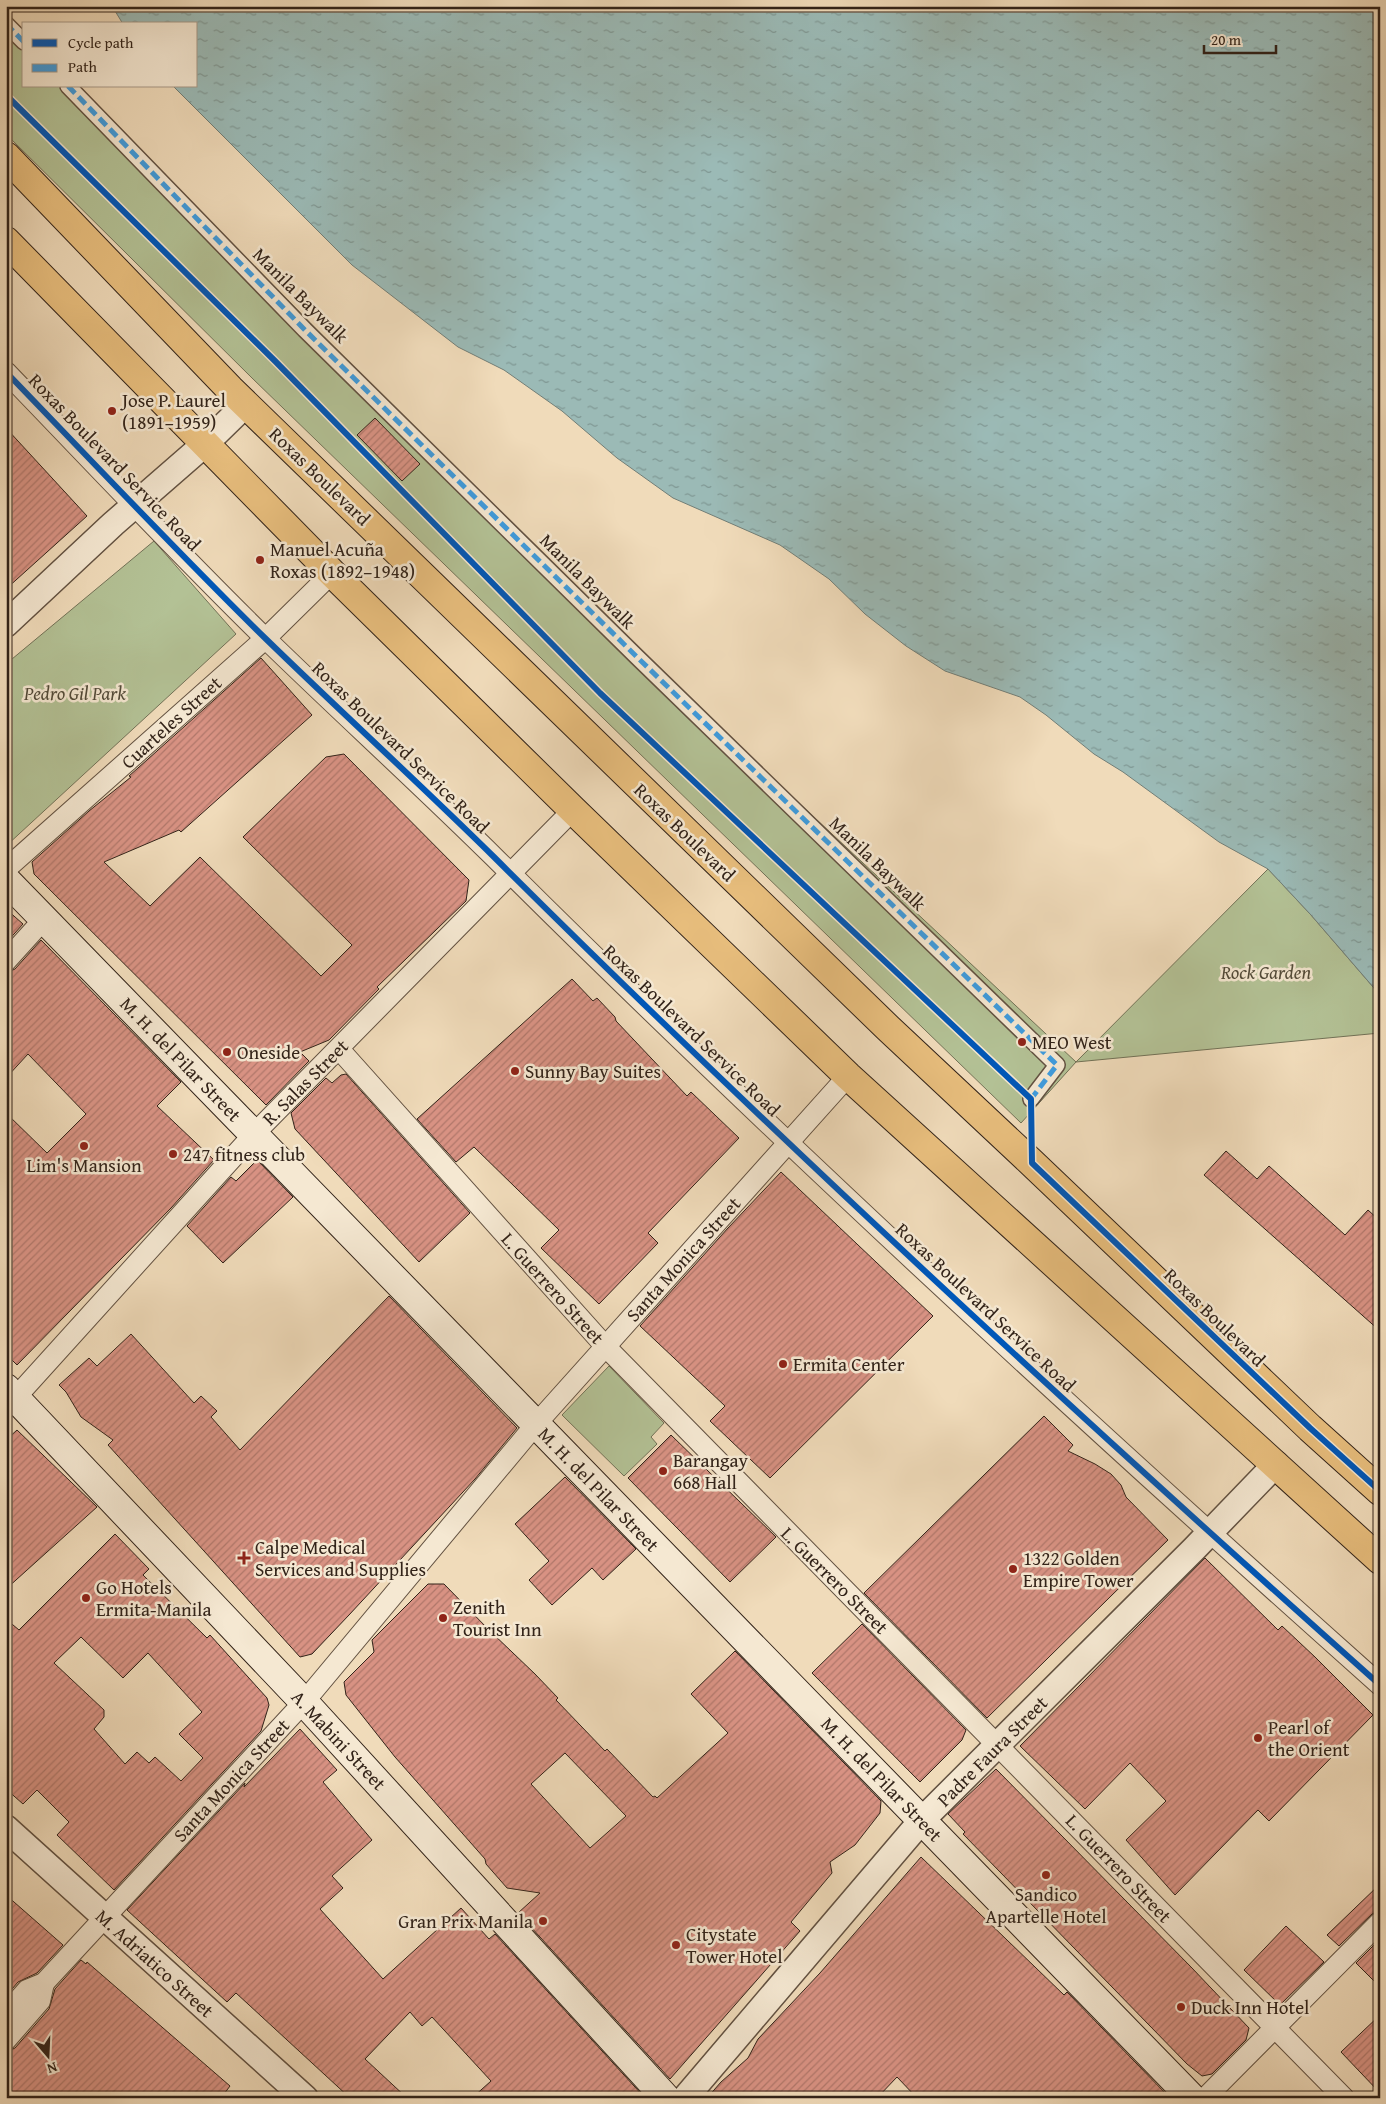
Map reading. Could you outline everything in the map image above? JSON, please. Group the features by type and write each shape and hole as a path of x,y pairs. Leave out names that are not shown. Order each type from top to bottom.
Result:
{"highway":[{"name":"Roxas Boulevard","path":"6,156 246,404 888,1028 1380,1492"},
{"path":"6,241 332,573 848,1076 1380,1560"}],"main road":[{"name":"M. H. del Pilar Street","path":"6,880 1192,2098"},
{"name":"A. Mabini Street","path":"10,1398 304,1702 666,2098"}],"street":[{"path":"6,24 22,40"},
{"name":"Manila Baywalk","path":"70,88 312,337 637,657 1057,1065 1031,1099"},
{"name":"Roxas Boulevard Service Road","path":"6,372 266,638 787,1144 1209,1534 1380,1685"},
{"path":"6,624 134,505 206,443 246,404"},
{"name":"Cuarteles Street","path":"6,869 266,638 332,573"},
{"name":"R. Salas Street","path":"10,1398 254,1134 573,810"},
{"path":"6,961 44,919"},
{"name":"L. Guerrero Street","path":"339,1048 605,1346 1344,2098"},
{"name":"Santa Monica Street","path":"6,2014 27,1990 44,1983 304,1702 536,1424 848,1076"},
{"name":"Padre Faura Street","path":"685,2098 922,1820 1209,1534 1276,1464"},
{"name":"M. Adriatico Street","path":"6,1828 305,2098"},
{"path":"1205,2098 1380,1922"},
{"name":"Santa Monica Street","path":"6,2040 40,2001 44,1983"}],"green space":[{"path":"6,15 22,30 22,88 79,88 446,461 756,763 1076,1062 1021,1123 252,378 6,134"},
{"name":"Pedro Gil Park","path":"154,541 236,634 6,846 6,664"},
{"name":"Rock Garden","path":"1268,869 1311,915 1380,995 1380,1033 1076,1062"},
{"path":"609,1366 664,1423 651,1437 657,1444 624,1476 562,1415"}],"water":[{"path":"112,6 1380,6 1380,995 1311,915 1268,869 1219,842 1123,772 1094,754 1046,715 1020,697 945,671 906,646 865,614 829,579 780,545 673,498 617,458 562,411 504,370 458,347 352,265 175,88 198,88 198,22 122,22"}],"building":[{"path":"375,418 420,464 402,481 357,435"},
{"path":"6,428 87,516 6,589"},
{"path":"261,658 312,715 181,832 179,830 104,862 150,906 200,857 321,976 352,945 243,837 326,757 344,754 469,880 466,901 377,987 379,989 329,1040 300,1052 309,1061 266,1105 34,874 32,862 89,811 131,777 129,776"},
{"path":"6,909 23,924 6,943"},
{"path":"41,940 181,1082 157,1106 214,1160 171,1208 17,1365 6,1354 6,1113 47,1153 86,1114 28,1054 6,1078 6,973 15,969"},
{"path":"572,979 593,1001 597,998 615,1017 616,1021 687,1096 691,1092 739,1138 648,1233 658,1243 599,1304 541,1248 559,1230 474,1147 456,1162 417,1119"},
{"path":"346,1074 470,1213 419,1262 295,1129 291,1113 326,1078 332,1083 341,1075"},
{"path":"1226,1151 1257,1179 1269,1166 1345,1235 1368,1210 1380,1221 1380,1331 1204,1175"},
{"path":"257,1160 293,1197 223,1263 187,1226 231,1177 236,1181"},
{"name":"Ermita Center","path":"781,1172 933,1316 770,1478 710,1421 725,1406 640,1326"},
{"path":"389,1296 517,1428 475,1479 349,1615 312,1654 300,1657 108,1445 113,1440 81,1417 66,1392 59,1385 89,1358 97,1366 131,1334 194,1403 201,1396 217,1411 211,1417 240,1450"},
{"name":"1322 Golden Empire Tower","path":"1044,1416 1073,1445 1068,1451 1111,1474 1121,1485 1126,1497 1168,1540 987,1718 864,1593"},
{"path":"17,1430 97,1507 6,1589 6,1440"},
{"path":"671,1435 776,1537 730,1582 628,1478"},
{"path":"565,1477 636,1549 603,1580 592,1568 552,1605 529,1580 549,1561 515,1524"},
{"path":"115,1534 149,1569 143,1575 207,1638 210,1635 267,1698 269,1705 261,1731 114,1890 57,1835 69,1822 37,1790 23,1804 6,1789 6,1619 19,1630","holes":["81,1637 123,1678 148,1653 202,1712 179,1734 203,1758 181,1781 155,1757 149,1763 137,1752 125,1764 94,1729 104,1717 104,1710 54,1663"]},
{"path":"1205,1558 1278,1630 1282,1626 1373,1715 1269,1821 1258,1810 1175,1895 1126,1840 1166,1801 1130,1763 1085,1809 1020,1746"},
{"path":"428,1584 444,1584 535,1674 558,1698 556,1700 605,1751 607,1749 653,1797 657,1798 728,1733 691,1694 735,1651 881,1801 880,1813 855,1845 830,1862 832,1873 791,1922 800,1931 670,2079 518,1913 540,1893 507,1888 486,1864 485,1859 395,1757 346,1695 344,1682 374,1652 372,1640","holes":["565,1753 626,1816 590,1848 531,1784"]},
{"path":"862,1624 966,1730 962,1740 920,1782 812,1673"},
{"path":"300,1729 337,1770 323,1782 372,1840 332,1876 343,1888 320,1909 383,1979 461,1908 489,1939 495,1934 645,2098 472,2098 491,2081 432,2017 422,2026 410,2012 365,2059 407,2098 350,2098 236,1993 227,2002 127,1910 245,1783 244,1787"},
{"path":"996,1769 1249,2028 1246,2040 1212,2074 1202,2076 1187,2064 963,1834 965,1832 948,1814"},
{"path":"921,1857 1064,1995 1067,1992 1170,2098 917,2098 897,2077 877,2098 707,2098 721,2082 748,2058 758,2039 820,1973"},
{"path":"1380,1884 1380,1910 1372,1914 1339,1946 1327,1935"},
{"path":"6,1895 63,1945 37,1973 18,1982 6,1996"},
{"path":"1286,1926 1324,1962 1280,2005 1244,1970"},
{"path":"1380,1939 1380,1987 1356,1963"},
{"path":"81,1960 86,1964 87,1962 230,2086 221,2098 6,2098 6,2052 15,2048 49,2009 55,1989"},
{"path":"1380,2015 1380,2093 1341,2052"}],"marked path":[{"path":"6,24 22,40"},
{"path":"70,88 305,330 637,657 1057,1065 1031,1099 1029,1098"}],"cycle path":[{"path":"6,95 275,361 600,693 1031,1099 1032,1163 1310,1428 1380,1491"},
{"path":"6,372 233,606 466,829 711,1069 1042,1380 1380,1685"}],"place":[{"name":"Jose P. Laurel (1891–1959)","path":"112,411"},
{"name":"Manuel Acuña Roxas (1892–1948)","path":"260,560"},
{"name":"MEO West","path":"1022,1042"},
{"name":"Oneside","path":"227,1052"},
{"name":"Sunny Bay Suites","path":"515,1071"},
{"name":"Lim's Mansion","path":"84,1146"},
{"name":"247 fitness club","path":"173,1154"},
{"name":"Ermita Center","path":"783,1364"},
{"name":"Barangay 668 Hall","path":"663,1471"},
{"name":"Calpe Medical Services and Supplies","path":"244,1558"},
{"name":"1322 Golden Empire Tower","path":"1013,1569"},
{"name":"Go Hotels Ermita-Manila","path":"86,1598"},
{"name":"Zenith Tourist Inn","path":"443,1618"},
{"name":"Pearl of the Orient","path":"1258,1738"},
{"name":"Sandico Apartelle Hotel","path":"1046,1875"},
{"name":"Gran Prix Manila","path":"543,1921"},
{"name":"Citystate Tower Hotel","path":"676,1945"},
{"name":"Duck Inn Hotel","path":"1181,2007"}]}
